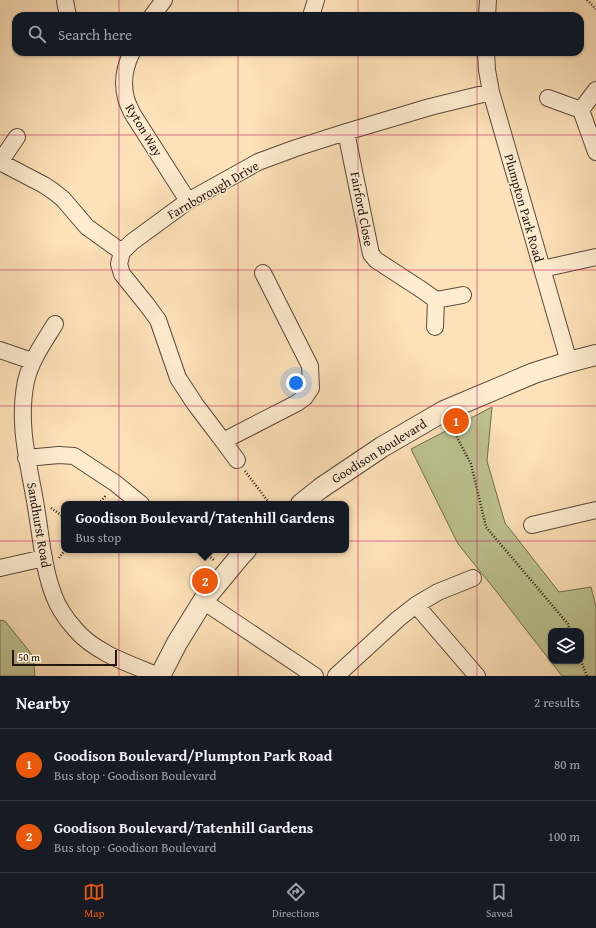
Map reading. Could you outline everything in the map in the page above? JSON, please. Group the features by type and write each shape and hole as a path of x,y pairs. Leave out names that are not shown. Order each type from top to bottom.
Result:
{"street":[{"path":"65,0 67,12"},
{"path":"155,12 164,0"},
{"path":"312,12 316,0"},
{"path":"486,12 488,0"},
{"name":"Ryton Way","path":"130,56 127,62 124,80 126,99 132,113 188,201"},
{"name":"Plumpton Park Road","path":"486,56 491,92 569,362"},
{"path":"581,110 596,90"},
{"name":"Farnborough Drive","path":"122,252 132,242 188,201 258,162 346,132 491,92"},
{"path":"548,98 581,110"},
{"path":"581,110 596,152"},
{"name":"Fairford Close","path":"346,132 370,254 376,260 436,300"},
{"path":"17,138 0,162 53,191 63,199 86,227 122,252 119,264 122,274 158,320 178,378 195,404 237,460"},
{"path":"542,269 596,257"},
{"path":"224,441 297,403 305,397 311,388 310,366 263,274"},
{"path":"435,327 436,300 463,295"},
{"name":"Sandhurst Road","path":"55,324 32,361 26,380 22,406 26,458 44,558 54,597 76,630 91,644 102,652 159,676"},
{"path":"0,350 32,361"},
{"name":"Goodison Boulevard","path":"305,501 320,488 382,447 444,411 534,373 596,355"},
{"path":"26,458 59,454 74,456 114,483 137,501"},
{"path":"532,525 596,510"},
{"path":"159,676 202,602 243,553"},
{"path":"0,568 44,558"},
{"path":"336,676 398,619 416,605 438,592 472,578"},
{"path":"202,602 315,676"},
{"path":"416,605 476,676"}],"path":[{"path":"587,0 596,9"},
{"path":"444,411 471,464 486,527 568,624 569,628"},
{"path":"237,460 268,501"},
{"path":"582,664 587,676"}],"green space":[{"path":"492,407 487,461 505,523 559,592 591,587 596,607 596,676 562,676 553,664 584,664 584,628 548,628 548,658 458,544 411,449"},
{"path":"0,620 5,621 33,656 35,676 0,676"}],"place":[{"name":"Goodison Boulevard/Plumpton Park Road","path":"456,421"},
{"name":"Goodison Boulevard/Tatenhill Gardens","path":"205,581"}]}
